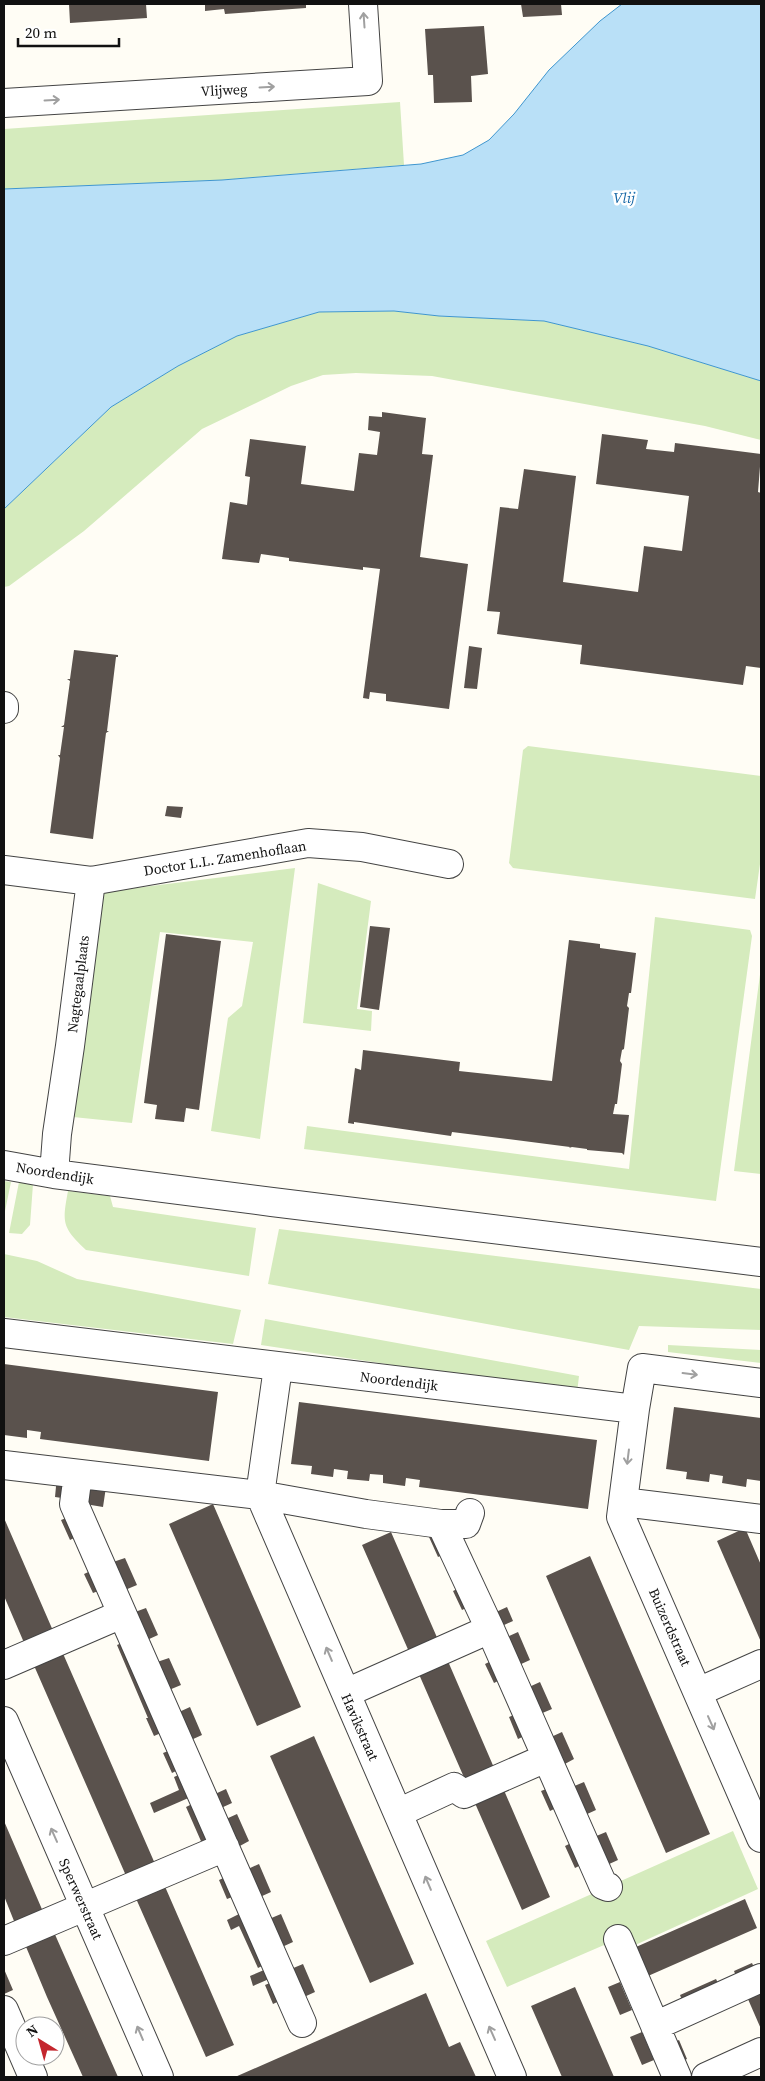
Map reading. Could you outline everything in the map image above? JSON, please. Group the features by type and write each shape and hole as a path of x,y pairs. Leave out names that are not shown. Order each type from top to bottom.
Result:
{"street":[{"name":"Vlijweg","path":"4,103 368,81 363,4"},
{"name":"Doctor L.L. Zamenhoflaan","path":"91,881 308,843 362,847 449,864"},
{"path":"4,870 91,881"},
{"name":"Nagtegaalplaats","path":"54,1174 57,1134 91,881"},
{"name":"Noordendijk","path":"4,1165 54,1174 282,1204 761,1262"},
{"name":"Noordendijk","path":"4,1333 635,1409"},
{"path":"260,1495 278,1367"},
{"path":"635,1409 642,1368 761,1383"},
{"name":"Buizerdstraat","path":"635,1409 621,1517 761,1838"},
{"path":"4,1465 260,1495 366,1514 441,1524 466,1524 470,1513"},
{"path":"78,1474 74,1504 302,2023"},
{"name":"Havikstraat","path":"260,1495 512,2077"},
{"path":"623,1502 761,1519"},
{"path":"441,1524 490,1629 603,1885 608,1887"},
{"path":"4,1665 122,1614"},
{"path":"346,1693 490,1629"},
{"path":"698,1692 761,1664"},
{"name":"Sperwerstraat","path":"4,1721 159,2077"},
{"path":"398,1813 454,1788 464,1794 546,1758"},
{"path":"4,1941 225,1847"},
{"path":"618,1939 677,2077"},
{"path":"655,2026 761,1978"},
{"path":"4,2010 33,2077"},
{"path":"706,2077 761,2052"}],"green space":[{"path":"400,102 404,165 222,180 4,189 4,129"},
{"path":"394,311 439,316 544,321 648,346 761,381 761,440 705,426 432,376 356,373 323,375 291,386 202,429 84,531 9,586 4,587 4,509 111,407 178,366 237,336 319,312"},
{"path":"528,746 761,776 761,857 755,899 513,868 509,863 523,750"},
{"path":"295,868 260,1139 211,1131 228,1018 242,1006 253,942 160,932 132,1123 73,1117 103,892"},
{"path":"318,883 371,901 357,1009 372,1011 371,1031 303,1023"},
{"path":"655,917 750,930 752,936 716,1201 304,1149 307,1126 629,1169"},
{"path":"761,967 761,1174 734,1171"},
{"path":"4,1181 11,1182 4,1216"},
{"path":"19,1182 33,1184 30,1225 22,1234 9,1233"},
{"path":"68,1191 110,1196 113,1207 256,1228 249,1276 86,1250 72,1236 66,1224 65,1210"},
{"path":"279,1229 761,1289 761,1330 639,1326 629,1350 268,1284"},
{"path":"4,1254 37,1261 77,1279 241,1310 233,1344 4,1317"},
{"path":"265,1319 579,1376 577,1393 261,1345"},
{"path":"668,1345 761,1350 761,1363 668,1352"},
{"path":"733,1831 758,1889 633,1946 618,1939 507,1987 486,1941"}],"water":[{"name":"Vlij","path":"622,4 761,4 761,381 648,346 544,321 439,316 394,311 319,312 237,336 178,366 111,407 4,509 4,189 222,180 421,164 463,155 489,140 514,114 549,70 600,21"}],"building":[{"path":"69,4 146,4 147,18 70,23"},
{"path":"205,4 306,4 306,8 225,14 224,9 205,11"},
{"path":"521,4 561,4 562,15 523,17"},
{"path":"484,26 488,74 471,76 472,102 434,103 433,75 428,75 425,29"},
{"path":"382,412 426,418 422,454 433,455 420,557 468,564 449,709 386,701 386,694 370,692 369,699 363,698 380,569 363,567 363,570 289,561 289,558 261,554 259,563 222,559 230,502 247,505 250,477 245,476 250,439 306,446 301,484 354,491 359,453 377,455 380,432 368,430 369,416 382,417"},
{"path":"602,434 648,440 646,449 674,452 675,443 761,454 758,492 761,493 761,668 746,666 743,685 580,664 582,645 497,634 500,612 487,611 500,507 518,509 524,469 576,476 563,582 638,592 644,546 682,551 689,496 596,484"},
{"path":"469,646 482,648 477,689 464,688"},
{"path":"74,650 118,655 116,657 107,731 109,731 106,733 93,839 50,833 60,758 58,755 60,755 64,727 61,727 64,725 70,681 67,679 70,679"},
{"path":"167,806 183,807 181,818 165,816"},
{"path":"370,926 390,928 379,1010 360,1007"},
{"path":"166,934 221,941 199,1110 186,1108 184,1122 155,1119 157,1105 144,1103"},
{"path":"569,940 600,944 600,948 636,953 631,993 629,993 627,1006 629,1008 624,1049 622,1050 620,1061 622,1064 617,1104 615,1104 613,1114 629,1115 624,1155 622,1153 569,1148 452,1132 451,1136 354,1122 354,1124 348,1123 355,1068 361,1070 363,1050 460,1062 459,1071 552,1081"},
{"path":"4,1364 218,1392 209,1461 40,1439 41,1432 27,1430 27,1438 4,1435"},
{"path":"299,1402 597,1440 588,1509 419,1487 420,1480 406,1478 405,1486 383,1483 383,1475 370,1474 369,1481 347,1479 348,1471 334,1469 333,1477 311,1474 312,1466 291,1464"},
{"path":"674,1407 761,1418 761,1481 747,1479 746,1487 722,1483 723,1476 710,1474 709,1482 686,1479 687,1472 666,1469"},
{"path":"57,1476 72,1478 69,1499 55,1497"},
{"path":"81,1484 106,1487 103,1507 79,1503"},
{"path":"213,1504 301,1707 257,1726 169,1524"},
{"path":"74,1515 82,1534 70,1540 61,1520"},
{"path":"4,1518 54,1633 25,1645 4,1596"},
{"path":"745,1528 761,1565 761,1642 717,1541"},
{"path":"391,1532 439,1642 410,1654 362,1545"},
{"path":"441,1532 451,1551 438,1557 429,1537"},
{"path":"590,1556 710,1834 666,1853 546,1576"},
{"path":"125,1558 137,1585 125,1590 113,1562"},
{"path":"97,1568 106,1588 93,1593 84,1574"},
{"path":"465,1585 474,1604 462,1610 453,1591"},
{"path":"507,1607 513,1621 502,1626 496,1612"},
{"path":"146,1608 158,1635 147,1640 135,1612"},
{"path":"518,1632 530,1660 519,1665 507,1637"},
{"path":"129,1640 168,1730 154,1736 117,1645"},
{"path":"61,1649 156,1866 127,1878 32,1661"},
{"path":"169,1658 181,1685 169,1690 157,1662"},
{"path":"497,1658 506,1677 494,1683 485,1664"},
{"path":"447,1659 495,1770 466,1782 418,1672"},
{"path":"540,1682 552,1709 540,1714 529,1687"},
{"path":"190,1707 202,1735 191,1740 179,1712"},
{"path":"521,1712 531,1733 518,1739 509,1717"},
{"path":"562,1732 574,1759 563,1765 551,1737"},
{"path":"314,1736 414,1964 370,1983 270,1756"},
{"path":"176,1748 184,1767 172,1773 163,1753"},
{"path":"185,1772 217,1843 204,1848 186,1807 196,1802 193,1796 154,1813 150,1803 179,1790 174,1777"},
{"path":"584,1782 596,1810 585,1815 572,1787"},
{"path":"554,1786 562,1805 550,1811 541,1791"},
{"path":"503,1788 550,1897 522,1910 474,1801"},
{"path":"226,1789 232,1803 221,1808 215,1794"},
{"path":"237,1814 249,1841 238,1847 226,1819"},
{"path":"4,1821 44,1914 16,1926 4,1896"},
{"path":"606,1832 618,1860 607,1865 594,1837"},
{"path":"577,1840 587,1862 575,1868 565,1846"},
{"path":"259,1864 271,1892 260,1897 248,1869"},
{"path":"232,1874 240,1894 227,1899 219,1880"},
{"path":"163,1882 234,2045 206,2057 134,1894"},
{"path":"745,1899 757,1928 648,1976 636,1947"},
{"path":"245,1911 270,1962 258,1968 239,1926 231,1930 227,1920"},
{"path":"281,1914 293,1942 282,1947 269,1919"},
{"path":"53,1930 118,2077 83,2077 65,2037 65,2016 56,2016 24,1942"},
{"path":"752,1963 758,1976 739,1984 734,1971"},
{"path":"303,1964 315,1992 304,1997 291,1969"},
{"path":"4,1969 13,1990 4,1994"},
{"path":"264,1970 269,1979 253,1986 250,1976"},
{"path":"716,1979 722,1991 685,2008 680,1995"},
{"path":"277,1980 286,1998 273,2004 265,1985"},
{"path":"620,1982 632,2010 620,2015 608,1987"},
{"path":"761,1982 761,2029 744,1990"},
{"path":"575,1987 614,2077 562,2077 531,2006"},
{"path":"426,1993 449,2047 460,2042 476,2077 235,2077"},
{"path":"642,2032 654,2060 642,2065 630,2037"},
{"path":"679,2040 687,2059 674,2065 666,2046"}]}
